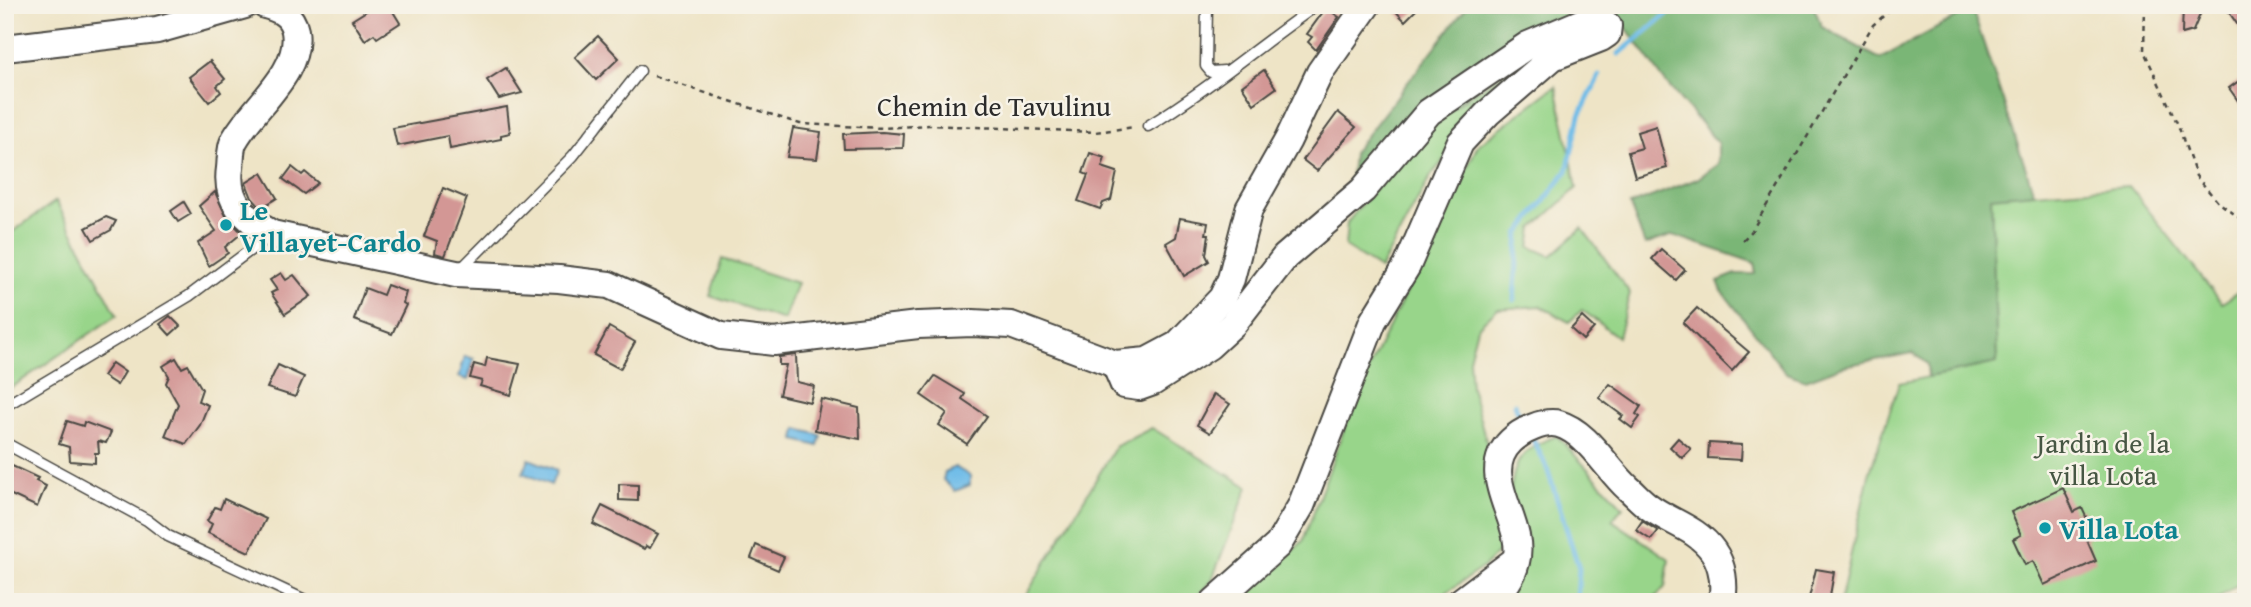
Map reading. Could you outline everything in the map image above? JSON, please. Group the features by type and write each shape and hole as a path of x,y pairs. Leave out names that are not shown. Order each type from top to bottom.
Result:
{"street":[{"path":"5,48 156,30 245,5"},
{"path":"265,5 281,9 293,23 297,45 291,61 233,143 228,183 233,203 249,220 272,234 456,274 559,279 609,285 721,336 774,342 918,325 1011,325 1115,364 1147,361 1178,345 1222,298 1231,279 1249,209 1288,140 1320,72 1367,5"},
{"path":"1115,364 1124,386 1139,387 1153,382 1209,346 1233,324 1284,257 1363,190 1429,112 1528,45 1585,21 1600,20 1608,26 1607,34 1601,38 1553,57 1488,113 1460,143 1406,266 1373,321 1301,506 1278,545 1214,602"},
{"path":"1491,602 1511,579 1517,559 1517,540 1497,475 1503,451 1511,440 1540,424 1555,423 1567,427 1649,507 1690,529 1713,550 1721,568 1722,602"},
{"path":"1460,602 1517,559"}],"lane":[{"path":"1207,5 1206,66 1211,72 1224,71"},
{"name":"Chemin de Tavulinu","path":"1148,126 1196,96 1224,71 1317,5"},
{"path":"456,274 573,156 640,71"},
{"path":"5,406 189,296 272,234"},
{"path":"5,443 147,520 168,536 309,602"}],"path":[{"path":"1272,11 1278,5"},
{"path":"1743,240 1751,232 1874,25 1896,5"},
{"path":"2145,5 2144,51 2178,125 2196,176 2217,201 2246,223"},
{"name":"Chemin de Tavulinu","path":"640,71 800,124 884,128 929,125 1095,132 1148,126"},
{"path":"2221,602 2246,588"}],"green space":[{"path":"1468,5 1813,5 1822,27 1880,59 1972,9 2034,193 1991,197 1997,363 1928,377 1927,364 1913,353 1843,366 1806,380 1786,373 1722,291 1718,281 1736,274 1755,274 1755,263 1673,235 1645,245 1630,205 1697,179 1718,164 1718,143 1666,83 1622,22 1605,16 1564,20 1350,186 1353,153"},
{"path":"1543,45 1432,174 1380,269 1345,247 1347,223 1419,132"},
{"path":"1556,86 1577,188 1533,228 1530,247 1551,256 1582,228 1630,293 1618,337 1582,310 1569,322 1540,306 1497,309 1477,328 1469,359 1471,387 1489,451 1503,539 1500,550 1485,566 1432,602 1240,602 1303,541 1360,386 1478,145"},
{"name":"Jardin de la villa Lota","path":"2129,186 2222,303 2246,287 2246,578 2214,602 1840,602 1869,475 1899,383 1997,363 1991,196"},
{"path":"56,201 117,315 5,392 5,237"},
{"path":"722,259 797,283 784,320 710,296"},
{"path":"1152,428 1248,487 1211,582 1192,602 1022,602 1116,446"},
{"path":"1557,436 1623,507 1612,520 1669,559 1665,587 1651,602 1508,602 1509,505 1515,469 1529,450"}],"water":[{"path":"465,356 474,359 468,380 459,377"},
{"path":"797,429 821,435 818,446 795,440"},
{"path":"529,459 557,470 551,485 523,473"},
{"path":"955,467 970,476 970,485 955,491 943,480 945,472"}],"building":[{"path":"376,5 389,5 400,23 377,38 374,34 365,40 352,20"},
{"path":"1390,5 1421,5 1405,21"},
{"path":"2183,5 2204,5 2193,31 2182,34"},
{"path":"2224,5 2246,5 2246,37"},
{"path":"1326,8 1339,17 1316,50 1308,42 1312,37 1307,34"},
{"path":"598,36 619,58 596,80 575,57"},
{"path":"210,61 225,79 217,86 221,92 209,102 189,77"},
{"path":"506,68 522,93 499,99 487,80"},
{"path":"1264,70 1276,88 1254,104 1242,86"},
{"path":"2246,76 2246,112 2229,88"},
{"path":"507,107 510,133 501,135 501,139 450,149 448,136 397,146 393,128"},
{"path":"1338,112 1356,127 1317,171 1303,160"},
{"path":"1656,126 1667,168 1635,177 1628,152 1642,148 1637,132"},
{"path":"793,128 821,132 817,159 787,157"},
{"path":"843,134 904,134 903,148 844,149"},
{"path":"1090,153 1105,158 1102,167 1117,172 1111,200 1103,203 1100,209 1078,201 1088,175 1083,173"},
{"path":"292,167 302,175 305,172 318,183 304,194 283,179"},
{"path":"262,173 277,198 261,208 252,198 246,183"},
{"path":"443,188 467,198 445,256 435,253 437,241 424,236"},
{"name":"Le Villayet-Cardo","path":"215,192 226,216 242,233 225,247 228,253 209,266 198,243 216,231 199,206"},
{"path":"184,202 191,214 178,222 171,211"},
{"path":"106,217 116,221 111,230 93,240 86,228"},
{"path":"1180,218 1208,223 1206,234 1209,234 1206,255 1209,261 1184,276 1166,243 1176,237"},
{"path":"1661,249 1685,270 1676,280 1652,259"},
{"path":"281,273 286,280 294,275 311,296 285,314 271,293 277,290 270,280"},
{"path":"387,285 406,292 403,303 406,305 392,334 354,320 365,288 383,295"},
{"path":"1697,308 1749,352 1732,371 1683,323"},
{"path":"170,316 180,326 170,335 160,324"},
{"path":"1582,317 1594,328 1583,340 1571,329"},
{"path":"609,327 635,342 620,369 594,355"},
{"path":"796,355 797,382 814,386 810,402 779,395 786,365 779,365 779,357"},
{"path":"176,358 182,368 188,365 202,389 198,401 208,405 200,425 186,444 165,436 178,404 166,383 169,376 163,366"},
{"path":"487,358 520,364 511,395 480,386 482,381 470,378 474,364 485,367"},
{"path":"112,363 125,372 117,385 103,376"},
{"path":"278,365 304,377 295,397 267,388"},
{"path":"935,376 965,394 962,399 987,416 967,444 939,425 947,413 921,395"},
{"path":"1610,384 1641,406 1636,414 1640,417 1632,428 1620,419 1623,416 1599,398"},
{"path":"1214,394 1230,404 1210,433 1197,425"},
{"path":"821,399 859,408 860,439 815,430"},
{"path":"67,421 83,426 84,422 111,432 106,443 98,441 99,453 95,453 95,463 70,461 69,447 59,444"},
{"path":"1678,438 1691,449 1682,458 1670,447"},
{"path":"1709,443 1742,445 1741,460 1708,458"},
{"path":"10,465 38,478 36,481 46,486 37,507 5,492 5,475"},
{"path":"619,484 638,485 638,501 619,500"},
{"name":"Villa Lota","path":"2063,488 2074,512 2082,508 2094,534 2086,538 2096,561 2044,585 2033,561 2025,565 2013,539 2021,535 2011,512"},
{"path":"224,499 266,519 249,552 208,533 212,524 207,521 215,507 220,509"},
{"path":"602,506 658,534 650,548 646,546 644,549 593,524"},
{"path":"1642,521 1658,531 1651,540 1636,530"},
{"path":"756,545 784,557 778,570 751,558"},
{"path":"1816,569 1834,572 1829,602 1808,602"}],"waterway":[{"path":"1619,54 1678,5"},
{"path":"1514,300 1519,234 1567,171 1580,115 1599,76"},
{"path":"1514,404 1524,423"},
{"path":"1532,438 1546,465 1579,568 1577,602"}],"place":[{"name":"Le Villayet-Cardo","path":"226,225"},
{"name":"Villa Lota","path":"2045,528"}]}
